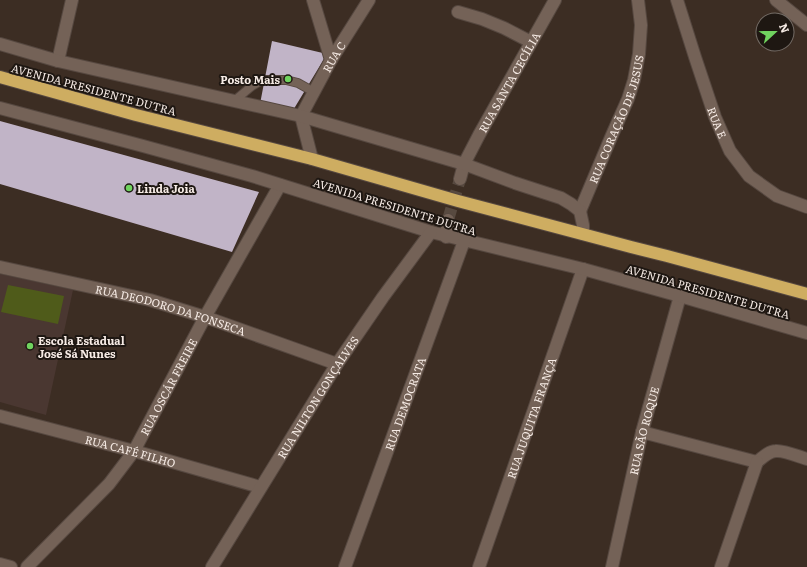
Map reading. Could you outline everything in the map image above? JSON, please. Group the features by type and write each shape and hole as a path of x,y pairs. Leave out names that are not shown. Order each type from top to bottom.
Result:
{"highway":[{"name":"AVENIDA PRESIDENTE DUTRA","path":"0,77 136,115 312,159 458,201 807,294"}],"street":[{"path":"58,61 72,0"},
{"path":"313,0 331,60"},
{"name":"RUA C","path":"301,116 331,60 369,0"},
{"name":"RUA SANTA CECÍLIA","path":"460,179 464,164 555,0"},
{"name":"RUA CORAÇÃO DE JESUS","path":"580,211 628,99 634,80 639,54 641,25 638,0"},
{"name":"RUA E","path":"677,0 715,117 730,151 749,176 777,196 807,207"},
{"path":"776,0 807,25"},
{"path":"458,12 482,19 532,42"},
{"name":"AVENIDA PRESIDENTE DUTRA","path":"0,44 58,61 301,116 464,164 561,198 572,204 580,211"},
{"name":"AVENIDA PRESIDENTE DUTRA","path":"0,108 143,146 280,185 446,237 583,269 807,333"},
{"path":"301,116 312,159"},
{"name":"RUA OSCÁR FREIRE","path":"26,567 109,484 134,451 206,317 280,185"},
{"path":"580,211 583,234"},
{"path":"446,237 448,220"},
{"name":"RUA NILTON GONÇALVES","path":"212,567 337,364 383,297 431,232"},
{"name":"RUA DEMOCRATA","path":"345,567 464,241"},
{"name":"RUA DEODORO DA FONSECA","path":"0,267 150,300 206,317 337,364"},
{"name":"RUA JUQUITA FRANÇA","path":"480,567 583,269"},
{"name":"RUA SÃO ROQUE","path":"612,567 642,432 680,296"},
{"name":"RUA CAFÉ FILHO","path":"0,416 134,451 260,487"},
{"path":"642,432 757,462"},
{"path":"721,567 757,462 771,452 778,450 807,460"},
{"path":"0,564 11,567"}],"lane":[{"path":"234,101 262,80 286,80 298,83 314,92"}],"shaded area":[{"name":"Escola Estadual José Sá Nunes","path":"0,274 73,290 46,415 0,402"}],"green space":[{"path":"8,285 64,296 58,324 1,312"}],"building":[{"name":"Posto Mais","path":"272,41 327,54 292,112 260,104"},
{"name":"Linda Joia","path":"0,121 259,192 232,252 0,184"}],"tunnel":[{"path":"448,220 460,179"}],"place":[{"name":"Posto Mais","path":"288,79"},
{"name":"Linda Joia","path":"129,188"},
{"name":"Escola Estadual José Sá Nunes","path":"30,346"}]}
